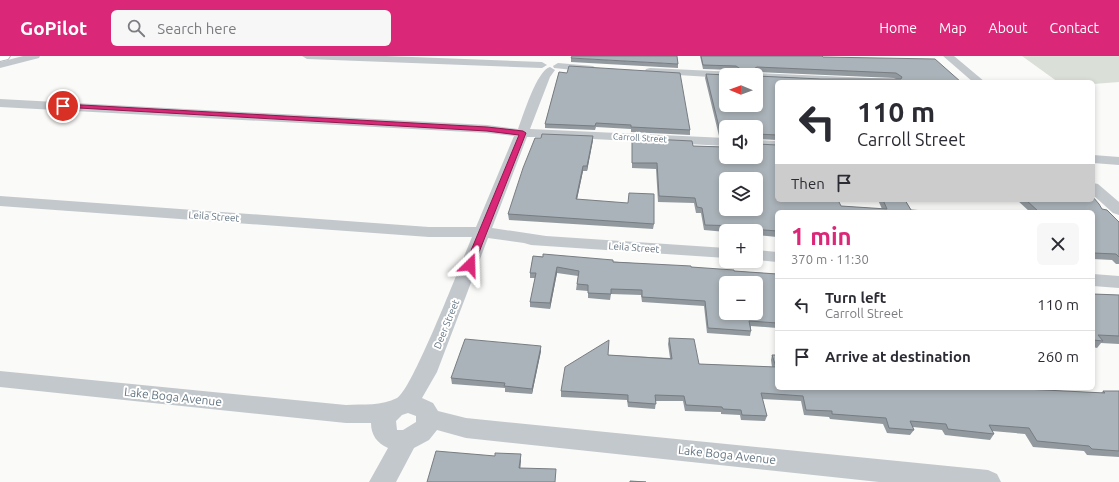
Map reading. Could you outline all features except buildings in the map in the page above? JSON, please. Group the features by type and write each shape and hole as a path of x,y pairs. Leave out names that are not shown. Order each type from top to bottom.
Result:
{"highway":[{"path":"0,57 4,56"}],"street":[{"path":"0,65 35,56"},
{"path":"307,56 520,65 549,68 606,69"},
{"path":"948,56 970,78"},
{"name":"Deer Street","path":"383,479 549,68"},
{"path":"636,71 719,74"},
{"path":"763,76 848,80"},
{"name":"Carroll Street","path":"0,103 719,142"},
{"path":"763,144 775,145"},
{"path":"1095,188 1119,210"},
{"name":"Leila Street","path":"0,201 429,232 463,238 482,235 719,253"},
{"path":"763,256 775,257"},
{"path":"1095,280 1119,282"},
{"name":"Lake Boga Avenue","path":"0,380 346,414 405,422 988,482"}],"shaded area":[{"path":"1022,56 1119,56 1119,82 1095,84 1095,80 1055,80"}],"route":[{"path":"63,106 487,129 523,133 470,265"}]}
